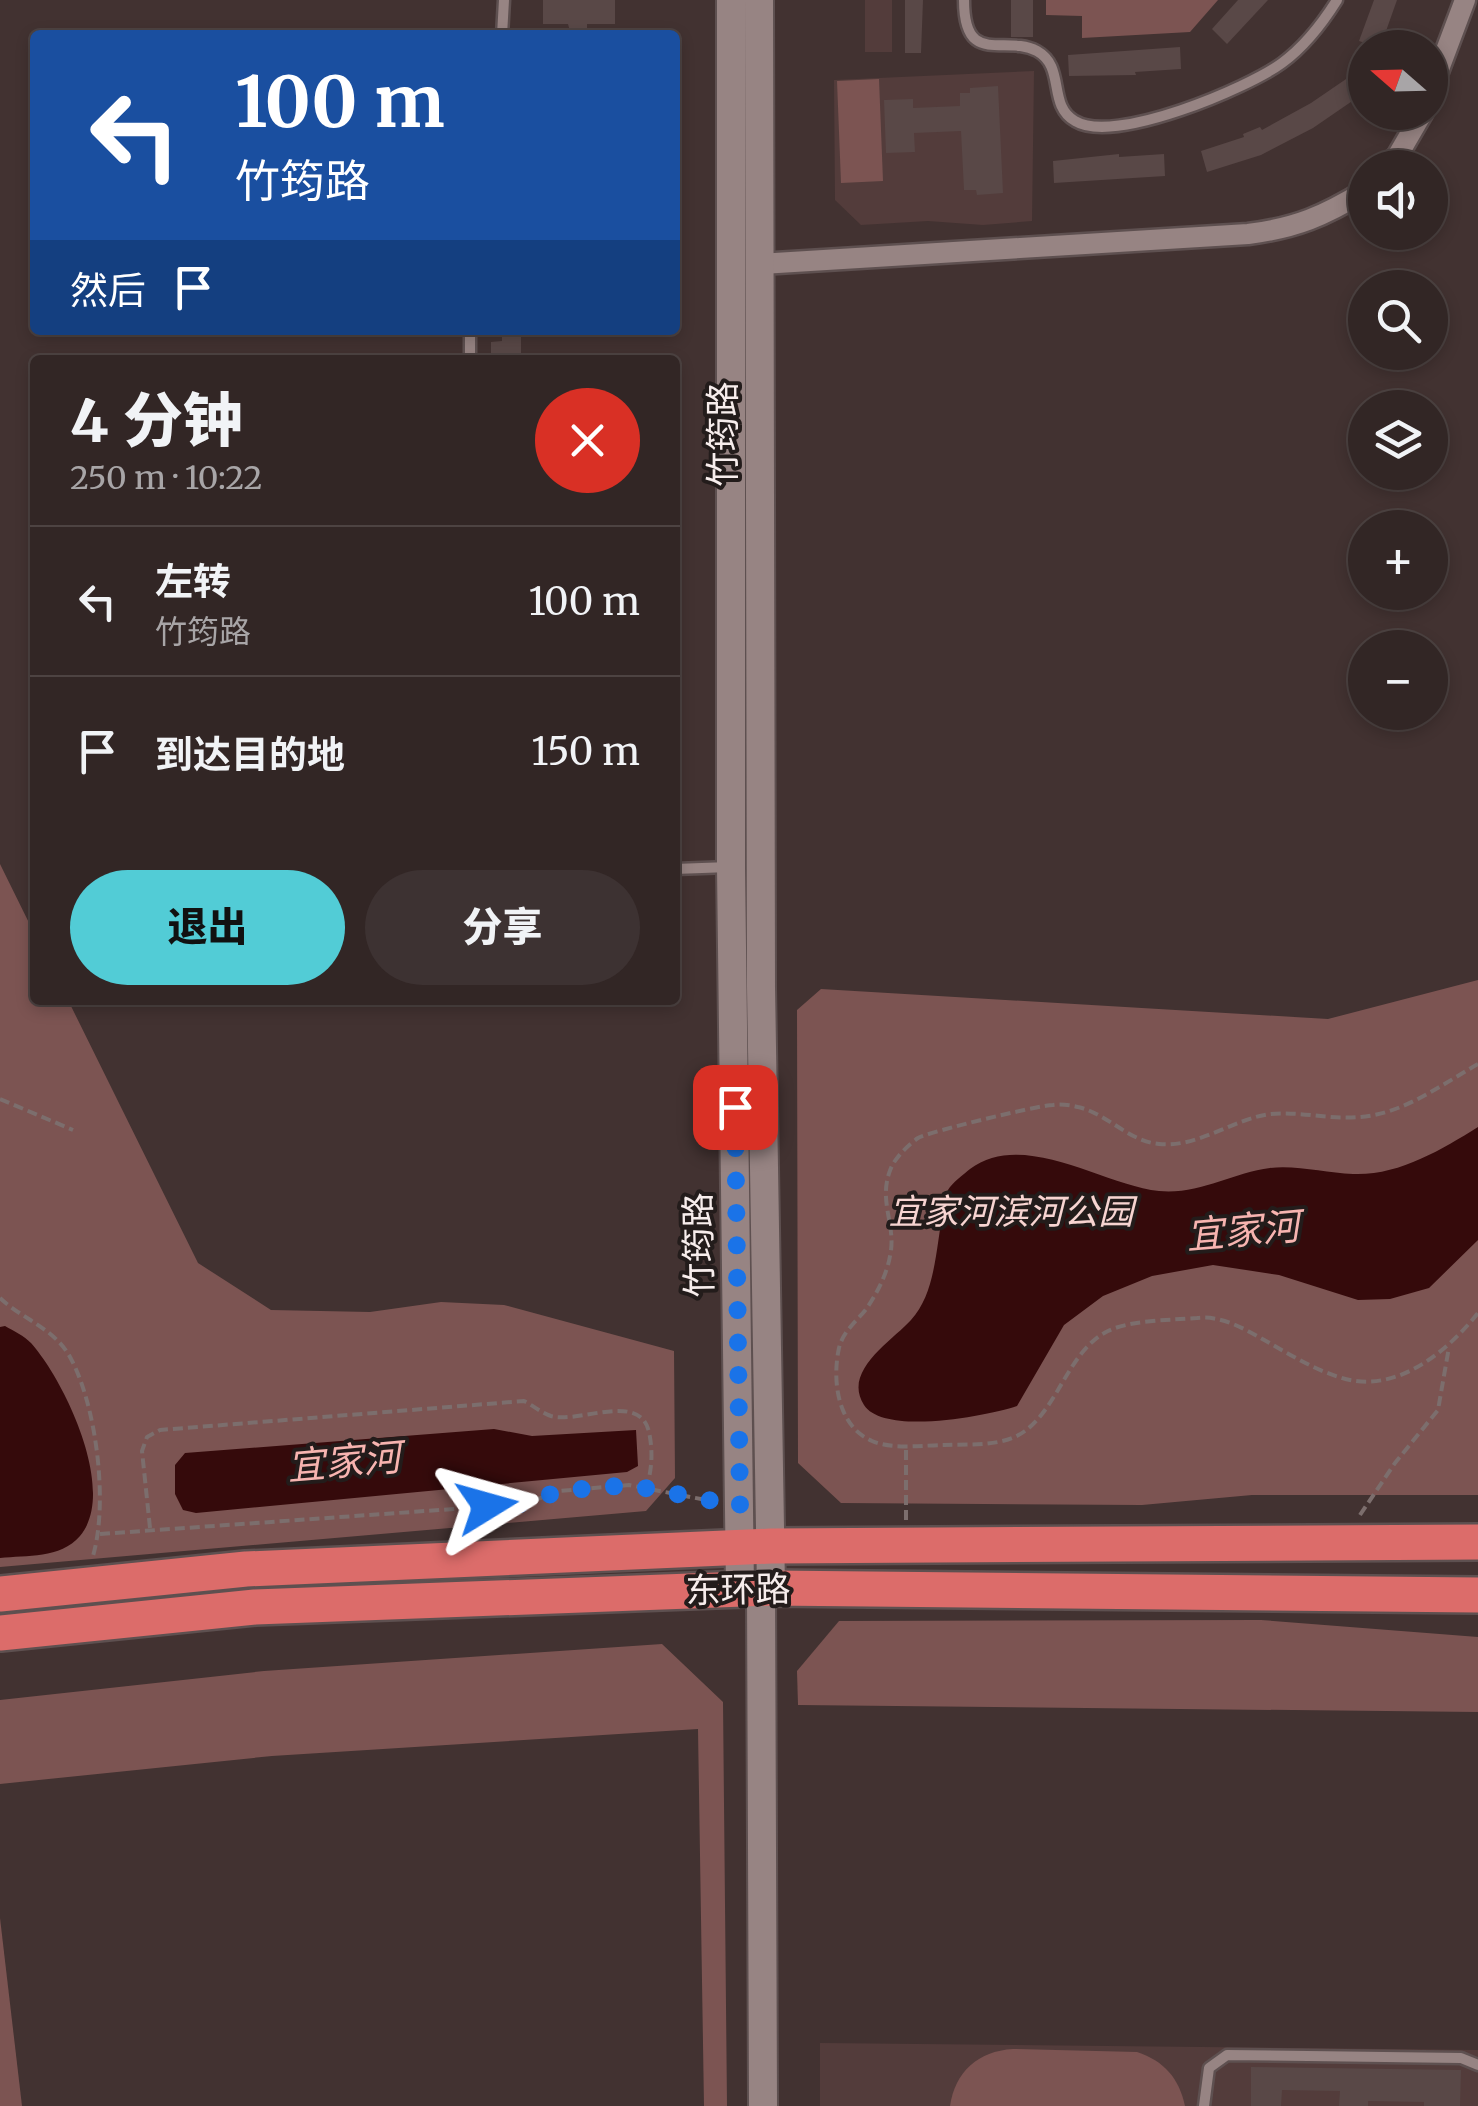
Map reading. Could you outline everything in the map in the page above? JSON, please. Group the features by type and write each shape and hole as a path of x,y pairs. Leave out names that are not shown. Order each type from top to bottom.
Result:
{"highway":[{"name":"东环路","path":"0,1594 246,1569 756,1547 1478,1542"},
{"name":"东环路","path":"0,1634 255,1607 758,1589 1478,1596"}],"main road":[{"name":"竹筠路","path":"731,0 731,867 740,1506 756,1547"},
{"name":"竹筠路","path":"759,0 761,987 756,1547 763,2106"}],"street":[{"path":"1448,45 1465,0"},
{"path":"760,264 1248,234 1288,229 1326,215 1348,201"}],"lane":[{"path":"502,30 504,0"},
{"path":"964,0 964,20 976,38 994,47 1022,46 1039,52 1054,70 1062,110 1077,123 1094,127 1161,116 1252,82 1293,54 1337,0"},
{"path":"680,869 731,867"},
{"path":"1204,2106 1209,2068 1227,2055 1461,2058 1478,2065"}],"path":[{"path":"1478,1064 1393,1112 1360,1118 1270,1114 1191,1140 1161,1144 1133,1138 1080,1107 1052,1104 919,1137 892,1162 884,1190 891,1255 868,1307 841,1340 835,1377 838,1401 852,1425 870,1441 906,1445 986,1444 1022,1434 1093,1343 1104,1332 1124,1324 1216,1319 1240,1326 1341,1378 1374,1383 1396,1376 1449,1347 1478,1313"},
{"path":"0,1099 73,1130"},
{"path":"0,1298 41,1324 70,1355 87,1404 96,1454 100,1534 83,1585"},
{"path":"1342,1542 1395,1463 1438,1410 1449,1347"},
{"path":"150,1528 142,1451 147,1438 160,1430 524,1401 553,1417 630,1412 642,1416 648,1426 652,1449 647,1486"},
{"path":"905,1545 906,1445"},
{"path":"100,1534 525,1504 559,1491 647,1486 740,1506"}],"shaded area":[{"path":"865,0 892,0 892,52 865,52"},
{"path":"1034,71 1032,221 861,225 835,200 834,80"},
{"path":"820,2043 1478,2050 1478,2106 820,2106"}],"green space":[{"path":"1046,0 1218,0 1190,32 1082,38 1082,16 1046,15"},
{"path":"879,79 883,181 841,183 837,81"},
{"path":"0,864 30,925 30,1005 70,1005 198,1263 271,1310 370,1312 441,1302 504,1305 674,1351 675,1478 646,1511 0,1567"},
{"name":"宜家河滨河公园","path":"1478,980 1478,1495 1252,1495 1142,1505 841,1503 798,1463 797,1010 821,989 1328,1019"},
{"path":"1261,1620 1478,1637 1478,1712 798,1705 797,1671 839,1621"},
{"path":"662,1644 723,1702 727,2106 704,2106 698,1729 272,1756 0,1784 0,1700 264,1671"},
{"path":"0,1918 22,2106 0,2106"},
{"path":"1013,2049 1137,2052 1169,2072 1185,2106 950,2106 957,2083 970,2066 989,2054"}],"water":[{"name":"宜家河","path":"1478,1127 1478,1240 1429,1288 1390,1299 1358,1300 1279,1275 1213,1265 1152,1276 1103,1296 1064,1325 1017,1406 961,1418 913,1422 892,1420 864,1405 859,1380 864,1369 911,1320 926,1297 948,1190 970,1169 991,1158 1038,1157 1137,1187 1173,1191 1270,1168 1353,1174 1386,1171 1434,1153"},
{"path":"5,1326 31,1343 58,1382 90,1465 90,1516 80,1536 63,1549 43,1555 0,1558 0,1327"},
{"name":"宜家河","path":"494,1429 532,1436 636,1430 638,1466 627,1472 196,1513 183,1510 175,1494 175,1465 185,1453"}],"building":[{"path":"543,0 615,0 615,24 587,24 587,30 570,30 568,24 543,24"},
{"path":"905,0 923,0 921,53 905,53"},
{"path":"1011,0 1033,0 1033,37 1011,37"},
{"path":"1238,0 1268,0 1227,44 1212,29"},
{"path":"1374,0 1397,0 1386,30 1363,30"},
{"path":"1180,47 1181,69 1135,72 1136,75 1069,76 1068,55"},
{"path":"1348,78 1348,104 1313,128 1261,155 1207,172 1201,151 1244,137 1243,134 1260,127 1262,130"},
{"path":"998,86 1003,193 977,195 976,190 964,190 961,131 914,133 915,152 886,153 884,100 913,99 913,108 960,106 960,93 970,93 970,88"},
{"path":"1164,154 1165,176 1054,183 1053,161"},
{"path":"502,335 521,335 521,355 491,355 491,342 502,341"},
{"path":"1251,2067 1461,2070 1460,2106 1368,2101 1368,2106 1339,2106 1340,2091 1282,2090 1281,2106 1251,2106"}],"route":[{"path":"487,1506 525,1504 559,1491 629,1485 740,1506 735,1107"}]}
